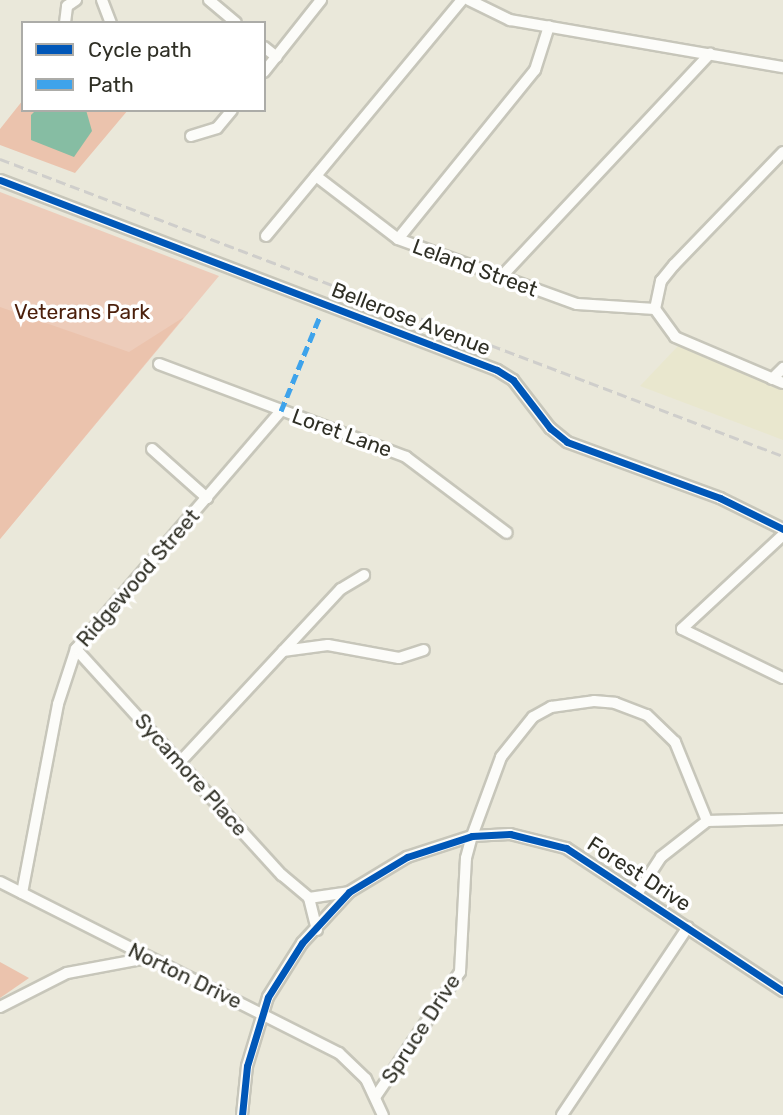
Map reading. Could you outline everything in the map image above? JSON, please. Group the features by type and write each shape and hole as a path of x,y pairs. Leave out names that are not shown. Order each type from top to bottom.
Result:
{"street":[{"path":"65,21 67,6 76,0"},
{"path":"102,0 110,21"},
{"path":"209,0 234,21"},
{"path":"266,70 321,0"},
{"path":"266,236 463,0"},
{"path":"470,0 510,20 783,67"},
{"path":"397,239 535,70 549,26"},
{"path":"266,49 277,57"},
{"path":"501,277 710,54"},
{"path":"191,136 217,128 230,112"},
{"path":"783,152 674,265 661,281 655,309 675,337 783,383"},
{"name":"Leland Street","path":"316,176 397,239 577,304 655,309"},
{"name":"Bellerose Avenue","path":"0,180 497,370 513,380 550,428 567,442 720,498 783,529"},
{"name":"Loret Lane","path":"159,364 422,466 507,533"},
{"path":"772,379 783,368"},
{"name":"Ridgewood Street","path":"22,893 60,694 76,649 281,411"},
{"path":"152,449 207,498"},
{"path":"783,535 682,629 783,678"},
{"path":"180,762 341,589 364,575"},
{"path":"283,652 328,645 399,658 424,650"},
{"name":"Sycamore Place","path":"76,649 282,875 309,898"},
{"name":"Spruce Drive","path":"376,1096 460,972 466,858 472,836 501,757 516,733 533,717 574,701 632,708 663,729 682,755 707,821"},
{"path":"637,894 661,857 707,821 783,819"},
{"name":"Forest Drive","path":"242,1115 247,1066 263,1014 302,943 317,930 349,892 407,857 472,836 510,834 566,848 783,991"},
{"name":"Norton Drive","path":"0,882 339,1053 355,1066 376,1096 383,1115"},
{"path":"317,930 309,898 349,892"},
{"path":"562,1115 688,928"},
{"path":"0,1007 67,973 148,958"}],"shaded area":[{"path":"21,103 21,112 126,112 75,173 0,145 0,129"},
{"path":"34,112 87,112 92,131 74,157 31,140 31,115"},
{"path":"0,307 129,352 184,317 0,539"},
{"path":"679,345 783,390 783,440 640,386"},
{"path":"0,962 29,978 0,998"}],"green space":[{"name":"Veterans Park","path":"0,192 219,276 0,539"}],"railway":[{"path":"0,159 783,456"}],"marked path":[{"path":"281,411 320,316"}],"cycle path":[{"path":"0,180 497,370 513,380 550,428 567,442 720,498 783,529"},
{"path":"242,1115 247,1066 268,997 302,943 349,892 407,857 472,836 510,834 566,848 783,991"}]}
